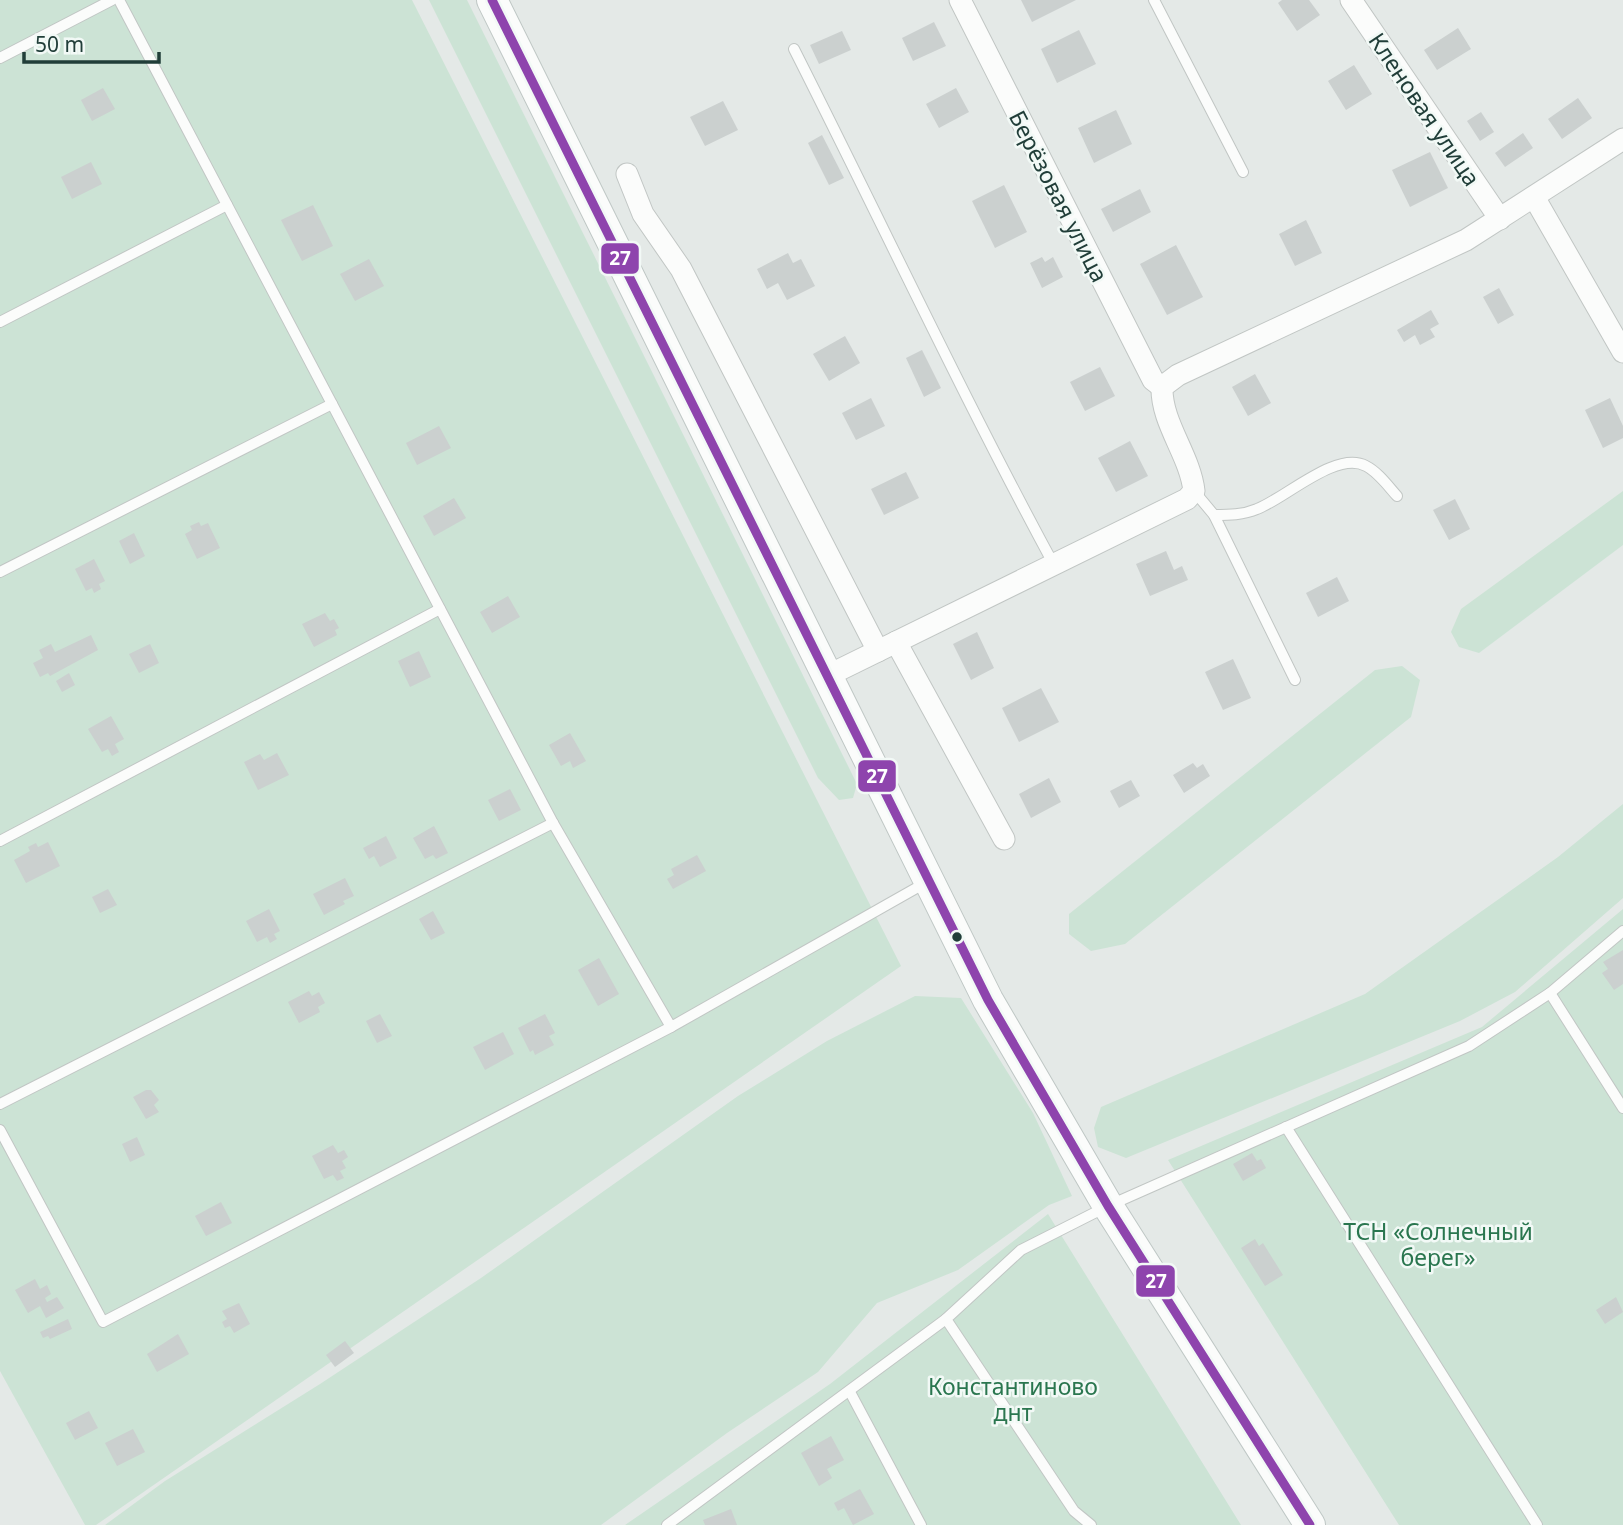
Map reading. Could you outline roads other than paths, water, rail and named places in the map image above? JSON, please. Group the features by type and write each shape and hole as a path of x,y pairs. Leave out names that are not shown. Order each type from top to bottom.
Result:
{"street":[{"path":"492,0 988,1000 1108,1206 1310,1525"},
{"name":"Берёзовая улица","path":"960,0 1153,380 1162,387"},
{"name":"Кленовая улица","path":"1351,0 1500,219"},
{"path":"827,676 1187,499 1194,491 1192,471 1162,403 1162,387 1178,375 1466,240 1623,139"},
{"path":"627,174 643,214 681,269 887,647 1004,839"},
{"path":"1534,198 1623,352"}],"lane":[{"path":"0,58 112,0"},
{"path":"119,0 553,823 671,1027"},
{"path":"1154,0 1244,172"},
{"path":"794,49 887,232 963,394 1054,565"},
{"path":"0,322 227,205"},
{"path":"0,572 332,404"},
{"path":"1214,515 1237,515 1258,509 1340,463 1364,465 1380,477 1397,496"},
{"path":"1194,491 1214,515 1294,680"},
{"path":"0,841 440,609"},
{"path":"0,1104 553,823"},
{"path":"0,1130 103,1322 671,1027 929,881"},
{"path":"667,1525 946,1319 1021,1250 1108,1206 1469,1046 1550,993 1623,931"},
{"path":"1550,993 1623,1108"},
{"path":"1286,1127 1537,1525"},
{"path":"946,1319 1074,1511 1091,1525"},
{"path":"850,1392 921,1525"}],"park label":[{"name":"ТСН «Солнечный берег»","path":"1438,1244"},
{"name":"Константиново днт","path":"1013,1399"}]}
